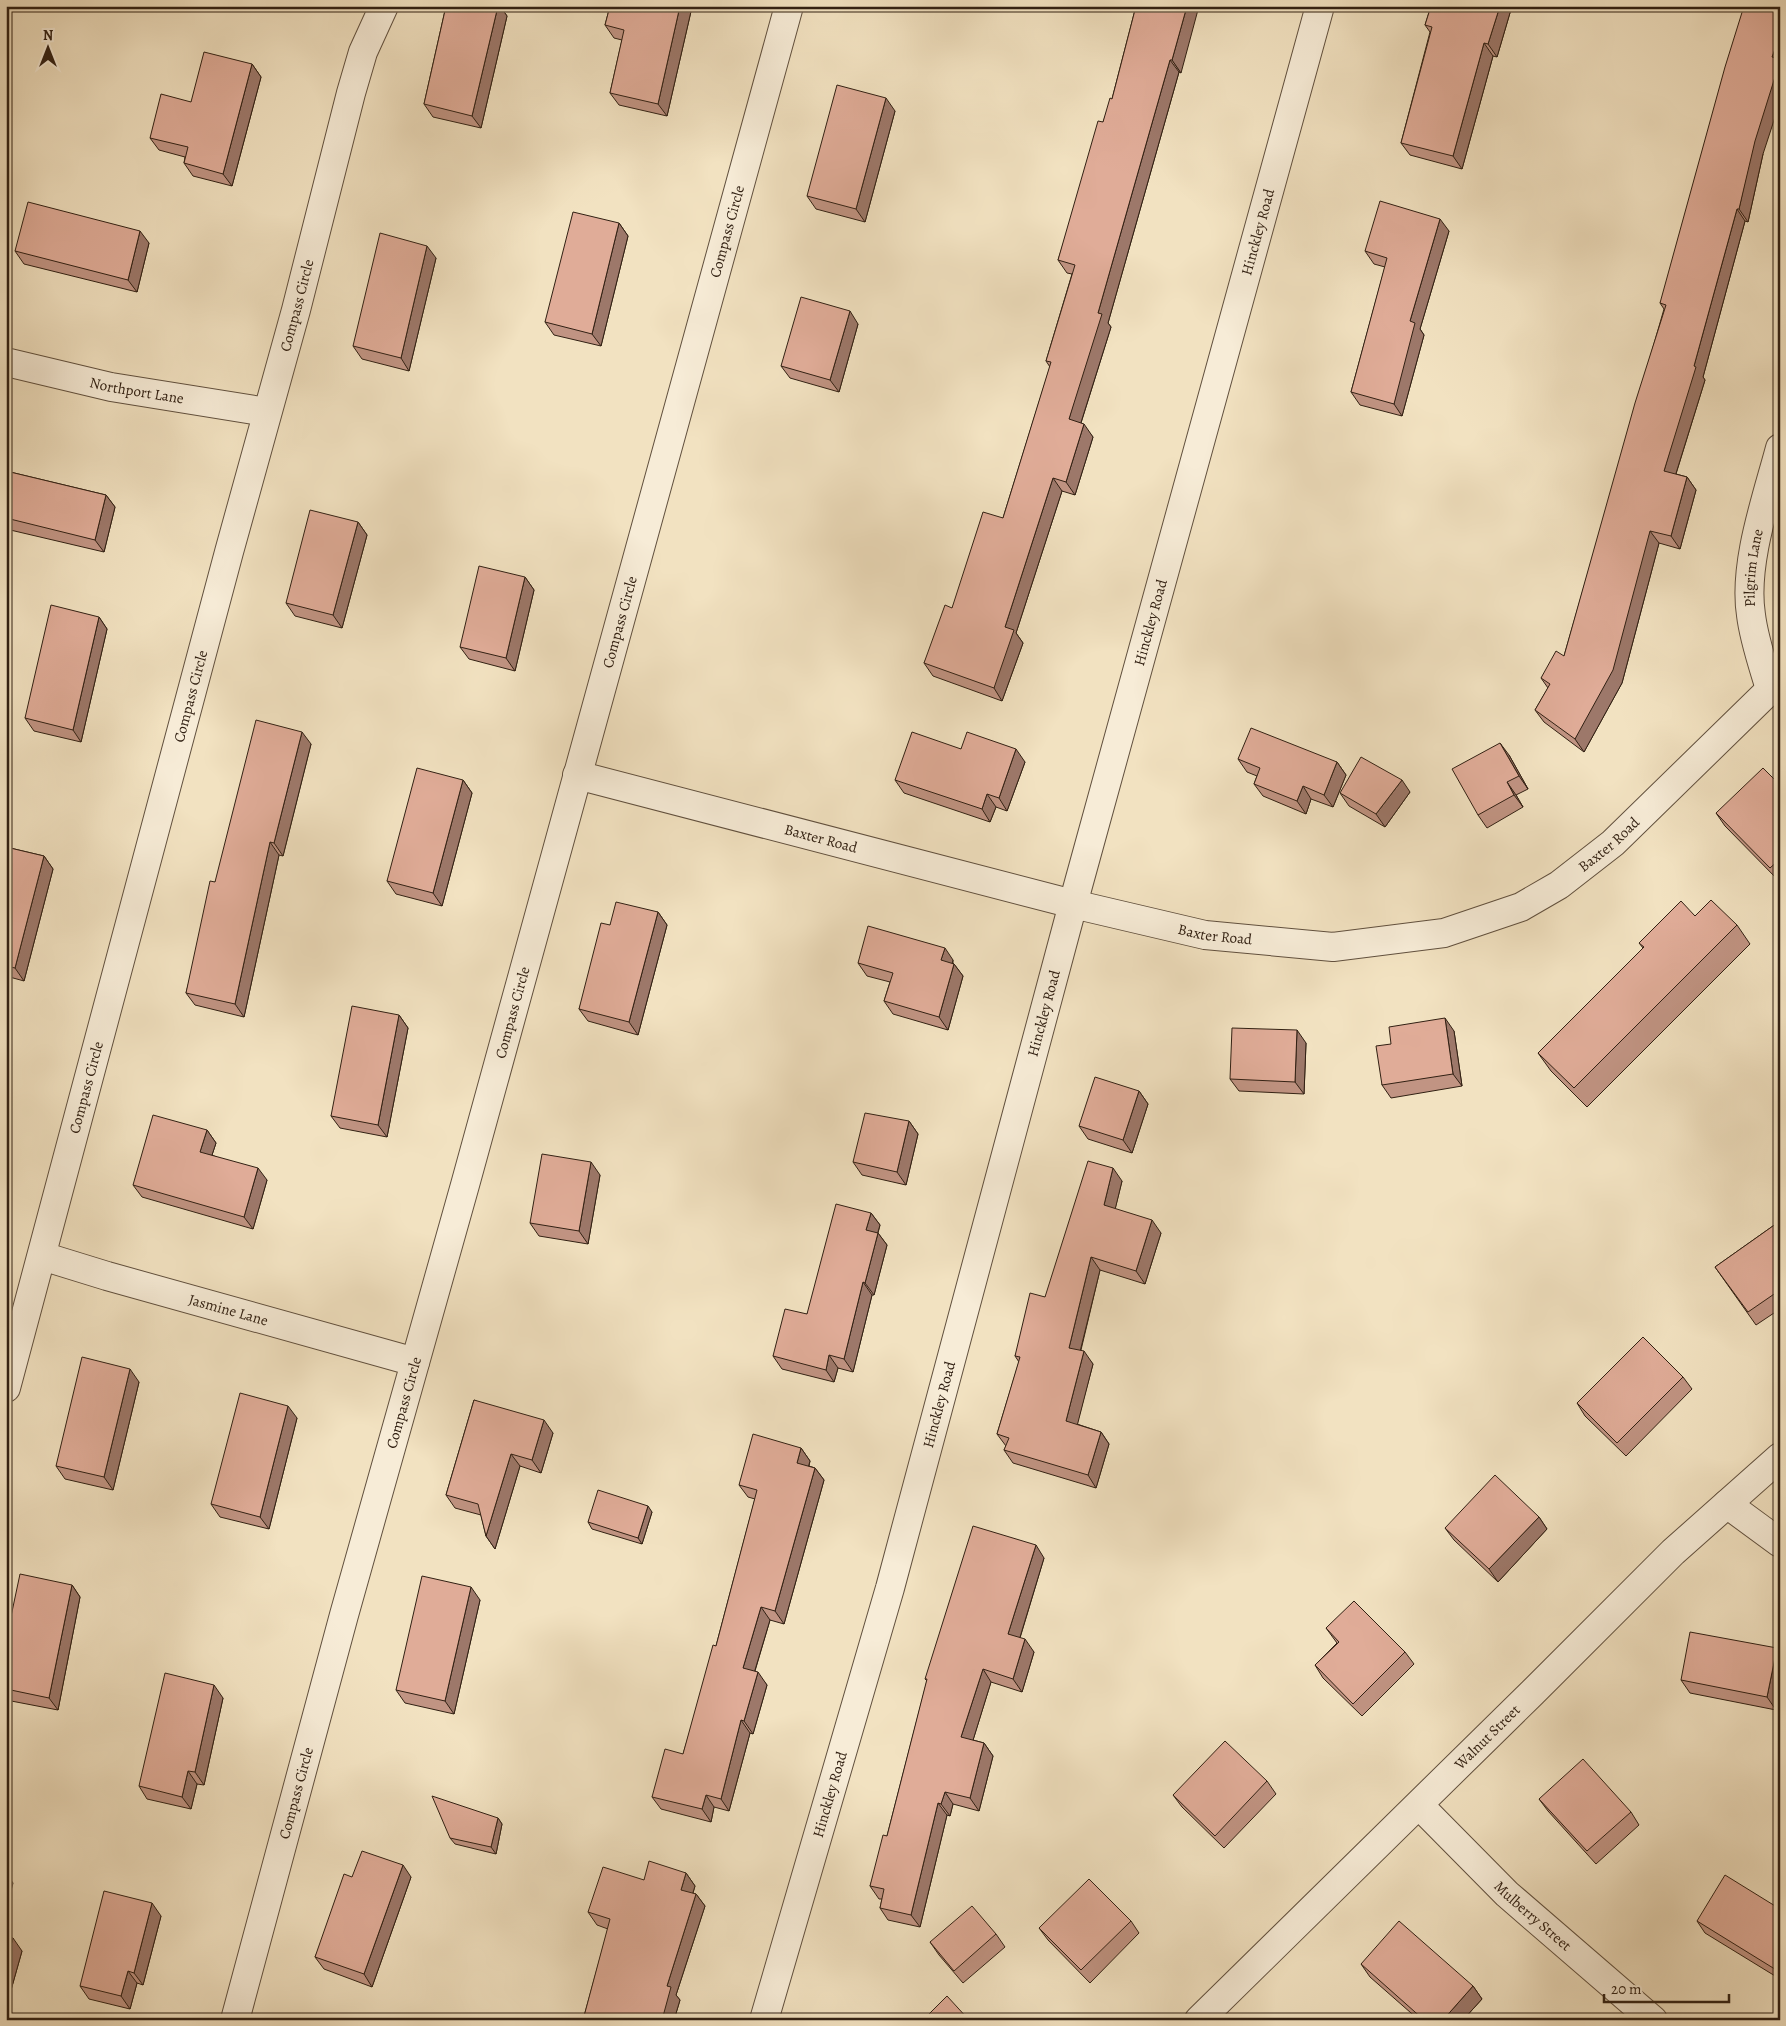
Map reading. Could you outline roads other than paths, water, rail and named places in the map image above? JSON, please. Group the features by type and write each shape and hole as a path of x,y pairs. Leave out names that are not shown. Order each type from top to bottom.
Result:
{"street":[{"name":"Compass Circle","path":"6,1388 298,301 351,93 363,52 384,6"},
{"name":"Compass Circle","path":"235,2020 789,6"},
{"name":"Hinckley Road","path":"764,2020 890,1588 1074,904 1320,6"},
{"name":"Northport Lane","path":"6,362 110,387 268,412"},
{"name":"Pilgrim Lane","path":"1775,685 1751,615 1749,594 1751,568 1760,522 1780,448"},
{"name":"Baxter Road","path":"577,775 1074,904 1205,936 1333,946 1444,933 1521,907 1559,885 1613,843 1775,685"},
{"name":"Jasmine Lane","path":"42,1256 117,1279 415,1362"},
{"name":"Walnut Street","path":"1198,2020 1673,1552 1780,1458"},
{"path":"1727,1504 1780,1542"},
{"name":"Mulberry Street","path":"1418,1805 1507,1894 1653,2020"}]}
